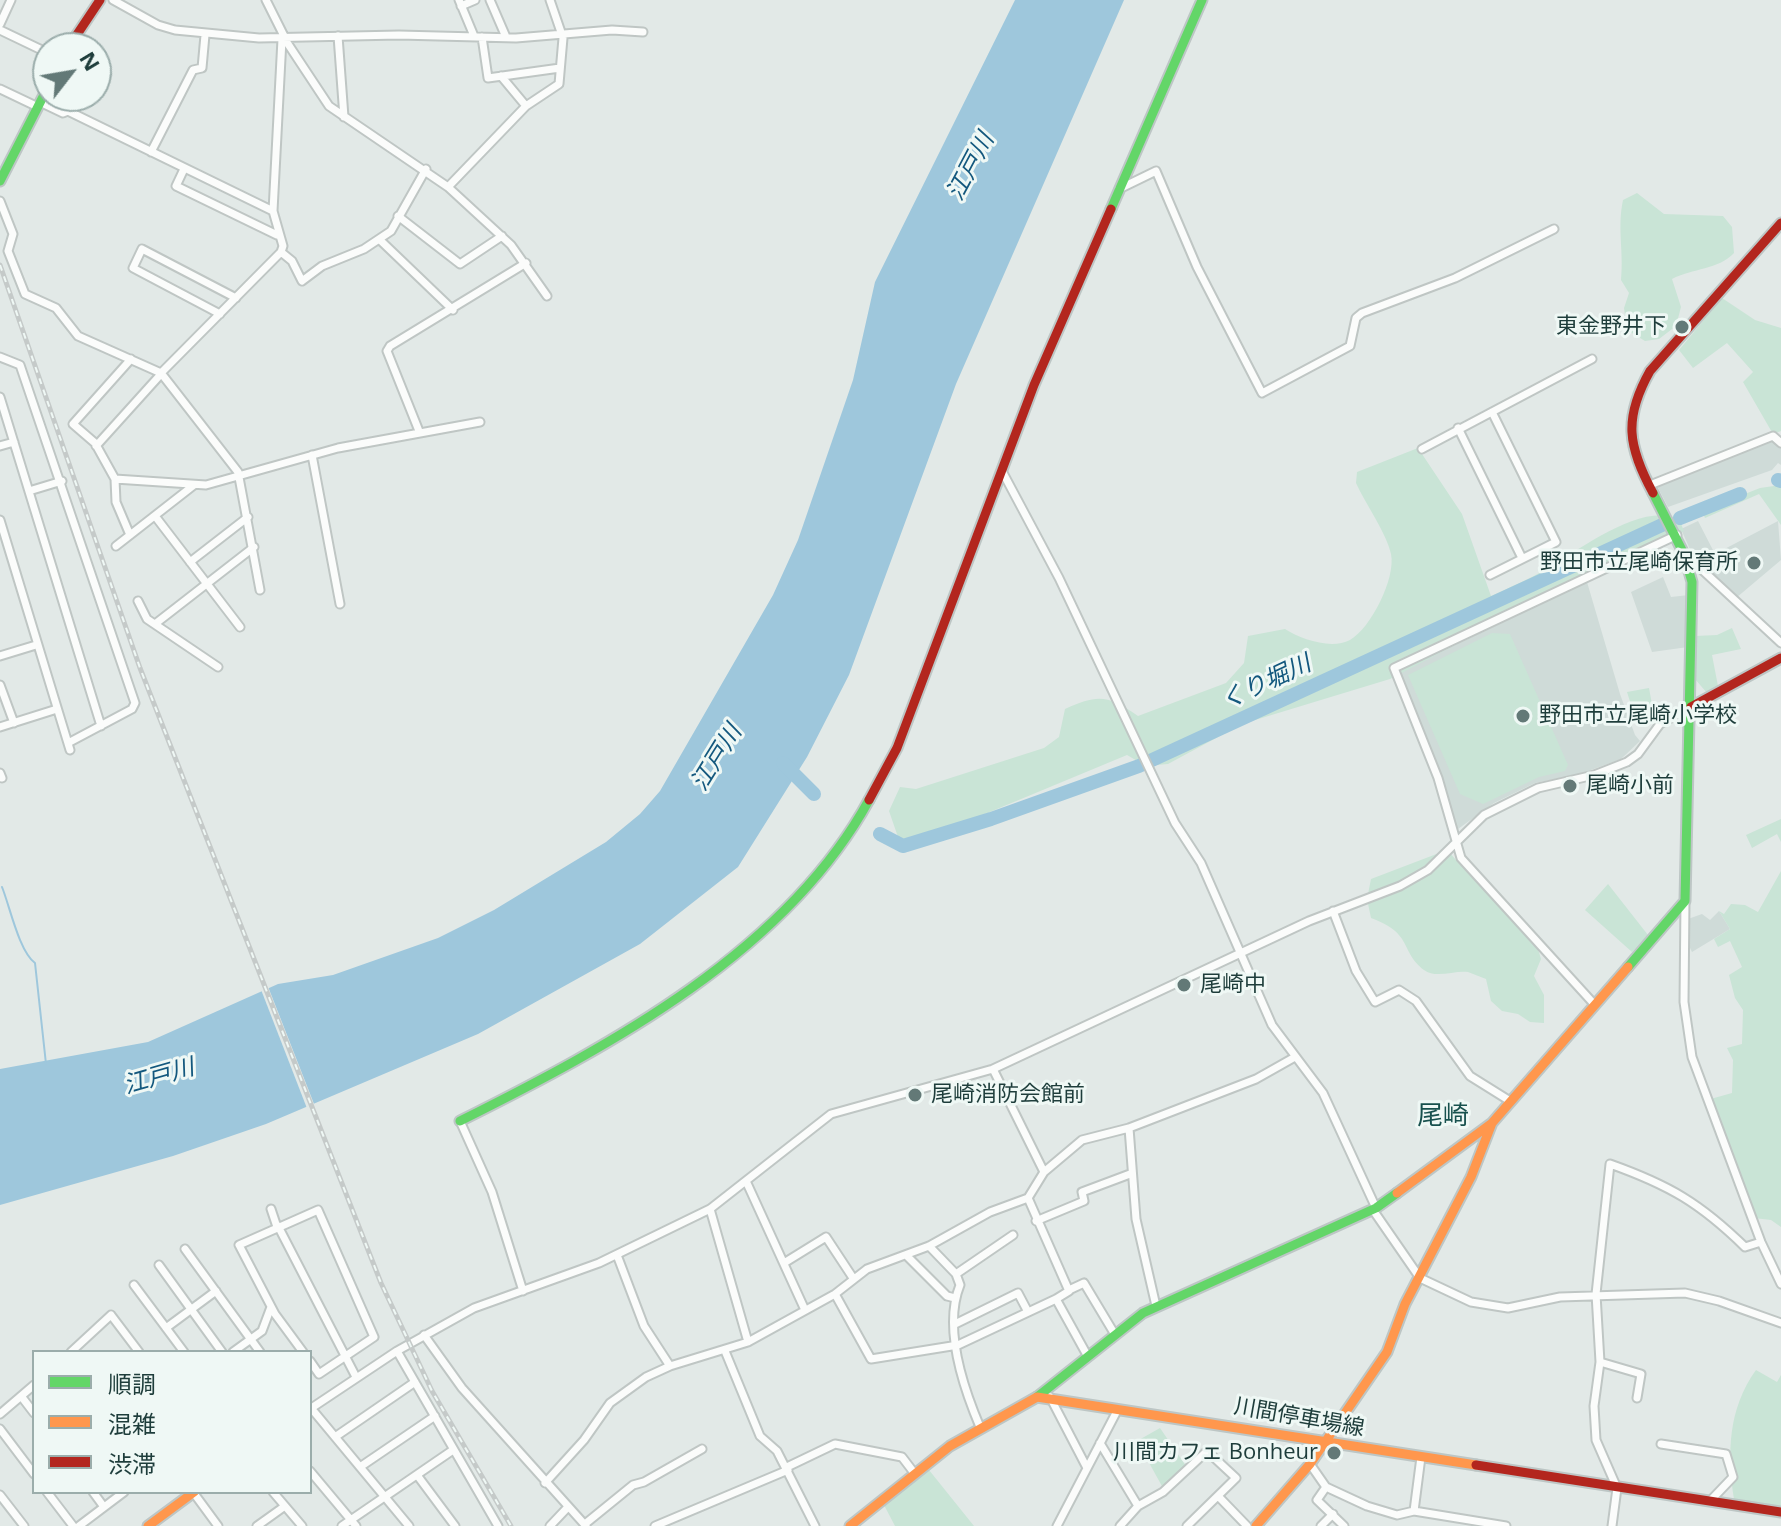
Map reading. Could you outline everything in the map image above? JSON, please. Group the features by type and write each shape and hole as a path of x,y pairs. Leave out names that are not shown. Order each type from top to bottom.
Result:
{"street":[{"path":"0,24 11,0"},
{"path":"79,32 100,0"},
{"path":"113,0 158,25 205,35 284,39 338,36 506,37 612,30 643,32"},
{"path":"266,0 284,39 329,106 426,169 448,187 502,236 526,263 547,296"},
{"path":"475,0 460,3 478,37 488,78 560,68"},
{"path":"490,0 506,37"},
{"path":"448,187 526,106 555,88 563,35 550,0"},
{"path":"523,1291 492,1192 460,1121 571,1065 687,994 774,919 826,865 869,802 894,756 1071,295 1202,0"},
{"path":"0,30 32,45"},
{"path":"151,152 193,70 202,68 205,35"},
{"path":"338,36 344,117"},
{"path":"96,446 161,374 281,252 283,246 277,235 273,211 284,39"},
{"path":"501,76 526,106"},
{"path":"0,89 32,101"},
{"path":"0,181 35,112"},
{"path":"70,112 273,211"},
{"path":"184,169 176,186 277,235"},
{"path":"281,252 292,261 302,281 322,266 380,240 391,231 426,169"},
{"path":"1119,189 1156,171 1197,267 1262,393 1350,346 1356,318 1370,308 1455,278 1554,229"},
{"path":"0,201 13,234 8,251 25,294 56,308 78,336 161,374 240,477 260,590"},
{"path":"398,216 460,264 465,264 502,236"},
{"path":"1781,223 1640,383 1628,427 1633,452 1685,554 1693,599 1684,1002 1692,1057 1761,1242 1781,1284"},
{"path":"380,240 453,310"},
{"path":"220,314 133,268 142,249 236,298"},
{"path":"419,431 387,351 526,263"},
{"path":"178,291 187,272"},
{"path":"0,369 1,358 20,365 135,703 132,709 69,747 0,520"},
{"path":"130,535 116,502 115,479 96,446 73,424 131,359"},
{"path":"1422,449 1592,359"},
{"path":"0,397 101,726"},
{"path":"1490,575 1556,542 1492,412"},
{"path":"115,479 194,485 240,477 312,455 419,431 480,422"},
{"path":"1458,428 1522,558"},
{"path":"1650,485 1773,436 1781,443"},
{"path":"0,446 14,442"},
{"path":"312,455 340,604"},
{"path":"1002,471 1175,823 1201,863 1272,1025 1323,1093 1374,1209 1420,1278 1471,1302 1508,1308 1596,1294 1616,1298 1685,1293 1781,1323"},
{"path":"29,491 62,481"},
{"path":"116,546 194,485"},
{"path":"155,516 240,627"},
{"path":"190,562 248,517"},
{"path":"1594,1004 1461,858 1438,778 1394,668 1676,532"},
{"path":"155,624 254,547"},
{"path":"1685,554 1781,643"},
{"path":"138,601 147,619 218,667"},
{"path":"0,656 36,645"},
{"path":"312,1408 397,1351 485,1302 617,1255 710,1209 802,1133 840,1110 993,1069 1333,911 1415,878 1484,815 1518,797 1627,762 1638,754 1660,724 1781,658"},
{"path":"0,685 14,723"},
{"path":"0,727 57,709"},
{"path":"1037,1397 1114,1333 1156,1306 1374,1209 1492,1123 1685,901"},
{"path":"1333,911 1356,971 1375,1002 1399,990 1416,1001 1470,1076 1510,1101"},
{"path":"545,1483 584,1440 610,1403 670,1366 748,1342 835,1294 853,1278 929,1246 990,1212 1028,1198 1044,1172 1067,1157 1082,1140 1129,1128 1256,1079 1295,1057"},
{"path":"993,1069 1044,1172"},
{"path":"1256,1526 1310,1464 1387,1352 1405,1304 1471,1177 1492,1123"},
{"path":"1129,1128 1130,1174 1136,1219 1156,1306"},
{"path":"1612,1526 1617,1488 1596,1440 1594,1406 1600,1362 1596,1294 1610,1164 1666,1184 1720,1222 1745,1247 1761,1242"},
{"path":"1036,1221 1084,1201 1082,1192 1130,1174"},
{"path":"746,1181 805,1310"},
{"path":"1028,1198 1069,1290"},
{"path":"271,1209 356,1377"},
{"path":"710,1209 748,1342"},
{"path":"302,1350 271,1307 239,1245 318,1210 374,1337 319,1374 312,1364"},
{"path":"956,1274 1013,1235"},
{"path":"784,1263 826,1237 853,1278"},
{"path":"929,1246 956,1274 960,1285 955,1298 955,1324 963,1379 980,1427"},
{"path":"185,1249 259,1350"},
{"path":"617,1255 644,1326 670,1366"},
{"path":"906,1255 947,1296 955,1298"},
{"path":"159,1265 221,1350"},
{"path":"835,1294 871,1359 958,1345 1084,1283 1114,1333"},
{"path":"134,1285 182,1350"},
{"path":"166,1328 216,1291"},
{"path":"955,1324 1018,1293 1028,1312"},
{"path":"1056,1299 1087,1355"},
{"path":"236,1350 262,1331 271,1307"},
{"path":"73,1350 111,1315 137,1350"},
{"path":"424,1335 443,1365 545,1483 586,1525 633,1485 702,1449"},
{"path":"81,1343 86,1350"},
{"path":"397,1351 498,1526"},
{"path":"725,1351 760,1436 777,1451 815,1526"},
{"path":"1600,1362 1641,1374 1637,1398"},
{"path":"335,1437 415,1382"},
{"path":"0,1414 32,1387"},
{"path":"21,1396 32,1410"},
{"name":"川間停車場線","path":"850,1526 980,1427 1037,1397 1781,1512"},
{"path":"1050,1397 1087,1468"},
{"path":"1057,1526 1118,1409"},
{"path":"312,1410 409,1526"},
{"path":"360,1467 435,1416"},
{"path":"0,1429 32,1471"},
{"path":"1100,1443 1138,1506"},
{"path":"655,1526 787,1469 835,1444 902,1457 915,1474"},
{"path":"1661,1444 1726,1454 1733,1477 1711,1500"},
{"path":"342,1526 353,1523 453,1450"},
{"path":"1120,1526 1138,1506 1163,1492 1207,1451 1236,1478 1187,1526"},
{"path":"1414,1511 1421,1457"},
{"path":"1310,1464 1326,1487 1397,1515 1414,1511 1506,1526"},
{"path":"312,1473 353,1523"},
{"path":"417,1475 455,1526"},
{"path":"1326,1487 1317,1500 1344,1526"},
{"path":"49,1494 76,1526 121,1494"},
{"path":"94,1494 104,1507"},
{"path":"148,1526 190,1494"},
{"path":"194,1494 218,1526"},
{"path":"275,1494 298,1525"},
{"path":"0,1495 24,1526"},
{"path":"1218,1496 1247,1526"},
{"path":"257,1526 285,1506"},
{"path":"550,1526 568,1507"},
{"path":"1321,1526 1333,1514"}],"shaded area":[{"path":"1772,439 1781,445 1781,465 1778,463 1772,470 1668,507 1657,486"},
{"path":"1698,521 1715,554 1778,521 1781,560 1736,598 1692,554 1681,529"},
{"path":"1663,577 1671,597 1689,595 1688,647 1652,652 1631,592"},
{"name":"野田市立尾崎小学校","path":"1587,582 1620,694 1640,741 1621,759 1580,774 1535,783 1494,803 1458,829 1399,672"},
{"path":"1719,911 1730,929 1692,952 1688,944 1688,919 1702,914 1710,920"}],"green space":[{"path":"1637,193 1664,214 1723,216 1732,227 1734,253 1721,263 1672,279 1681,307 1676,326 1659,339 1645,341 1627,330 1624,308 1629,293 1621,280 1623,200"},
{"path":"1722,298 1755,320 1781,328 1781,431 1773,434 1743,382 1753,372 1727,343 1693,368 1679,350"},
{"path":"1418,448 1462,514 1491,596 1534,576 1630,522 1664,515 1679,519 1684,531 1664,545 1604,567 1390,679 1242,724 1168,764 1146,766 1127,755 908,846 898,837 889,811 900,787 916,789 1044,748 1059,737 1065,709 1103,699 1138,716 1226,683 1244,663 1248,636 1285,629 1325,644 1350,640 1374,614 1386,589 1392,564 1385,537 1356,483 1357,472"},
{"path":"1781,485 1781,525 1759,494 1705,518 1702,511 1760,488"},
{"path":"1732,628 1741,649 1712,655 1718,686 1707,693 1695,679 1695,636 1717,635"},
{"path":"1492,633 1510,634 1568,765 1565,771 1539,777 1483,804 1460,794 1408,675"},
{"path":"1649,688 1653,710 1638,715 1633,711 1627,692"},
{"path":"1781,819 1781,842 1777,834 1752,848 1746,835"},
{"path":"1447,850 1457,861 1470,864 1538,949 1541,959 1534,976 1544,995 1544,1023 1530,1022 1518,1014 1502,1011 1491,1001 1486,979 1468,972 1434,974 1424,970 1394,930 1371,918 1367,899 1371,879"},
{"path":"1781,871 1781,1227 1771,1220 1754,1218 1707,1100 1732,1093 1733,1060 1727,1048 1742,1044 1743,1010 1735,998 1729,975 1742,967 1730,941 1718,947 1714,939 1730,929 1719,911 1724,914 1731,904 1745,905 1758,912"},
{"path":"1608,884 1648,935 1632,952 1585,910"},
{"path":"1756,1370 1777,1382 1781,1375 1781,1508 1734,1499 1732,1432 1740,1400"},
{"path":"1160,1428 1186,1466 1163,1488 1137,1441"},
{"path":"929,1470 974,1526 895,1526 884,1505"}],"water":[{"name":"江戸川","path":"1015,0 1124,0 956,384 849,675 807,757 738,867 640,944 478,1034 266,1124 173,1156 0,1205 0,1069 148,1042 278,984 333,975 438,938 494,910 606,842 640,814 660,791 773,595 798,540 853,380 875,282"}],"pier":[{"path":"267,984 316,1109 308,1111 260,987"}],"waterway":[{"name":"くり堀川","path":"1680,518 1740,494"},
{"name":"くり堀川","path":"880,834 903,846 991,819 1139,766 1662,525"},
{"name":"くり堀川","path":"783,763 814,794"},
{"path":"2,887 24,949 35,963 46,1064"}],"railway":[{"path":"0,265 140,668 381,1283 432,1391 511,1526"}],"traffic: fast":[{"path":"1111,209 1202,0"},
{"path":"0,181 35,112"},
{"path":"1628,967 1685,901 1692,582 1684,554 1653,493"},
{"path":"460,1121 576,1061 633,1027 743,949 791,904 834,854 869,800"},
{"path":"1037,1397 1143,1313 1376,1208 1397,1193"}],"traffic: slow":[{"path":"1256,1526 1310,1464 1387,1352 1405,1304 1471,1177 1492,1123 1628,967"},
{"path":"1397,1193 1492,1123"},
{"path":"850,1526 950,1446 1037,1397 1476,1465"},
{"path":"148,1526 191,1494"}],"traffic: jam":[{"path":"79,32 100,0"},
{"path":"869,800 897,748 1034,385 1111,209"},
{"path":"1653,493 1638,461 1632,432 1632,418 1641,388 1650,371 1781,223"},
{"path":"1691,707 1781,658"},
{"path":"1476,1465 1781,1512"}],"place":[{"name":"東金野井下","path":"1682,327"},
{"name":"野田市立尾崎保育所","path":"1754,563"},
{"name":"野田市立尾崎小学校","path":"1523,716"},
{"name":"尾崎小前","path":"1570,786"},
{"name":"尾崎中","path":"1184,985"},
{"name":"尾崎消防会館前","path":"915,1095"},
{"name":"川間カフェ Bonheur","path":"1334,1453"}],"district":[{"name":"尾崎","path":"1443,1117"}]}
